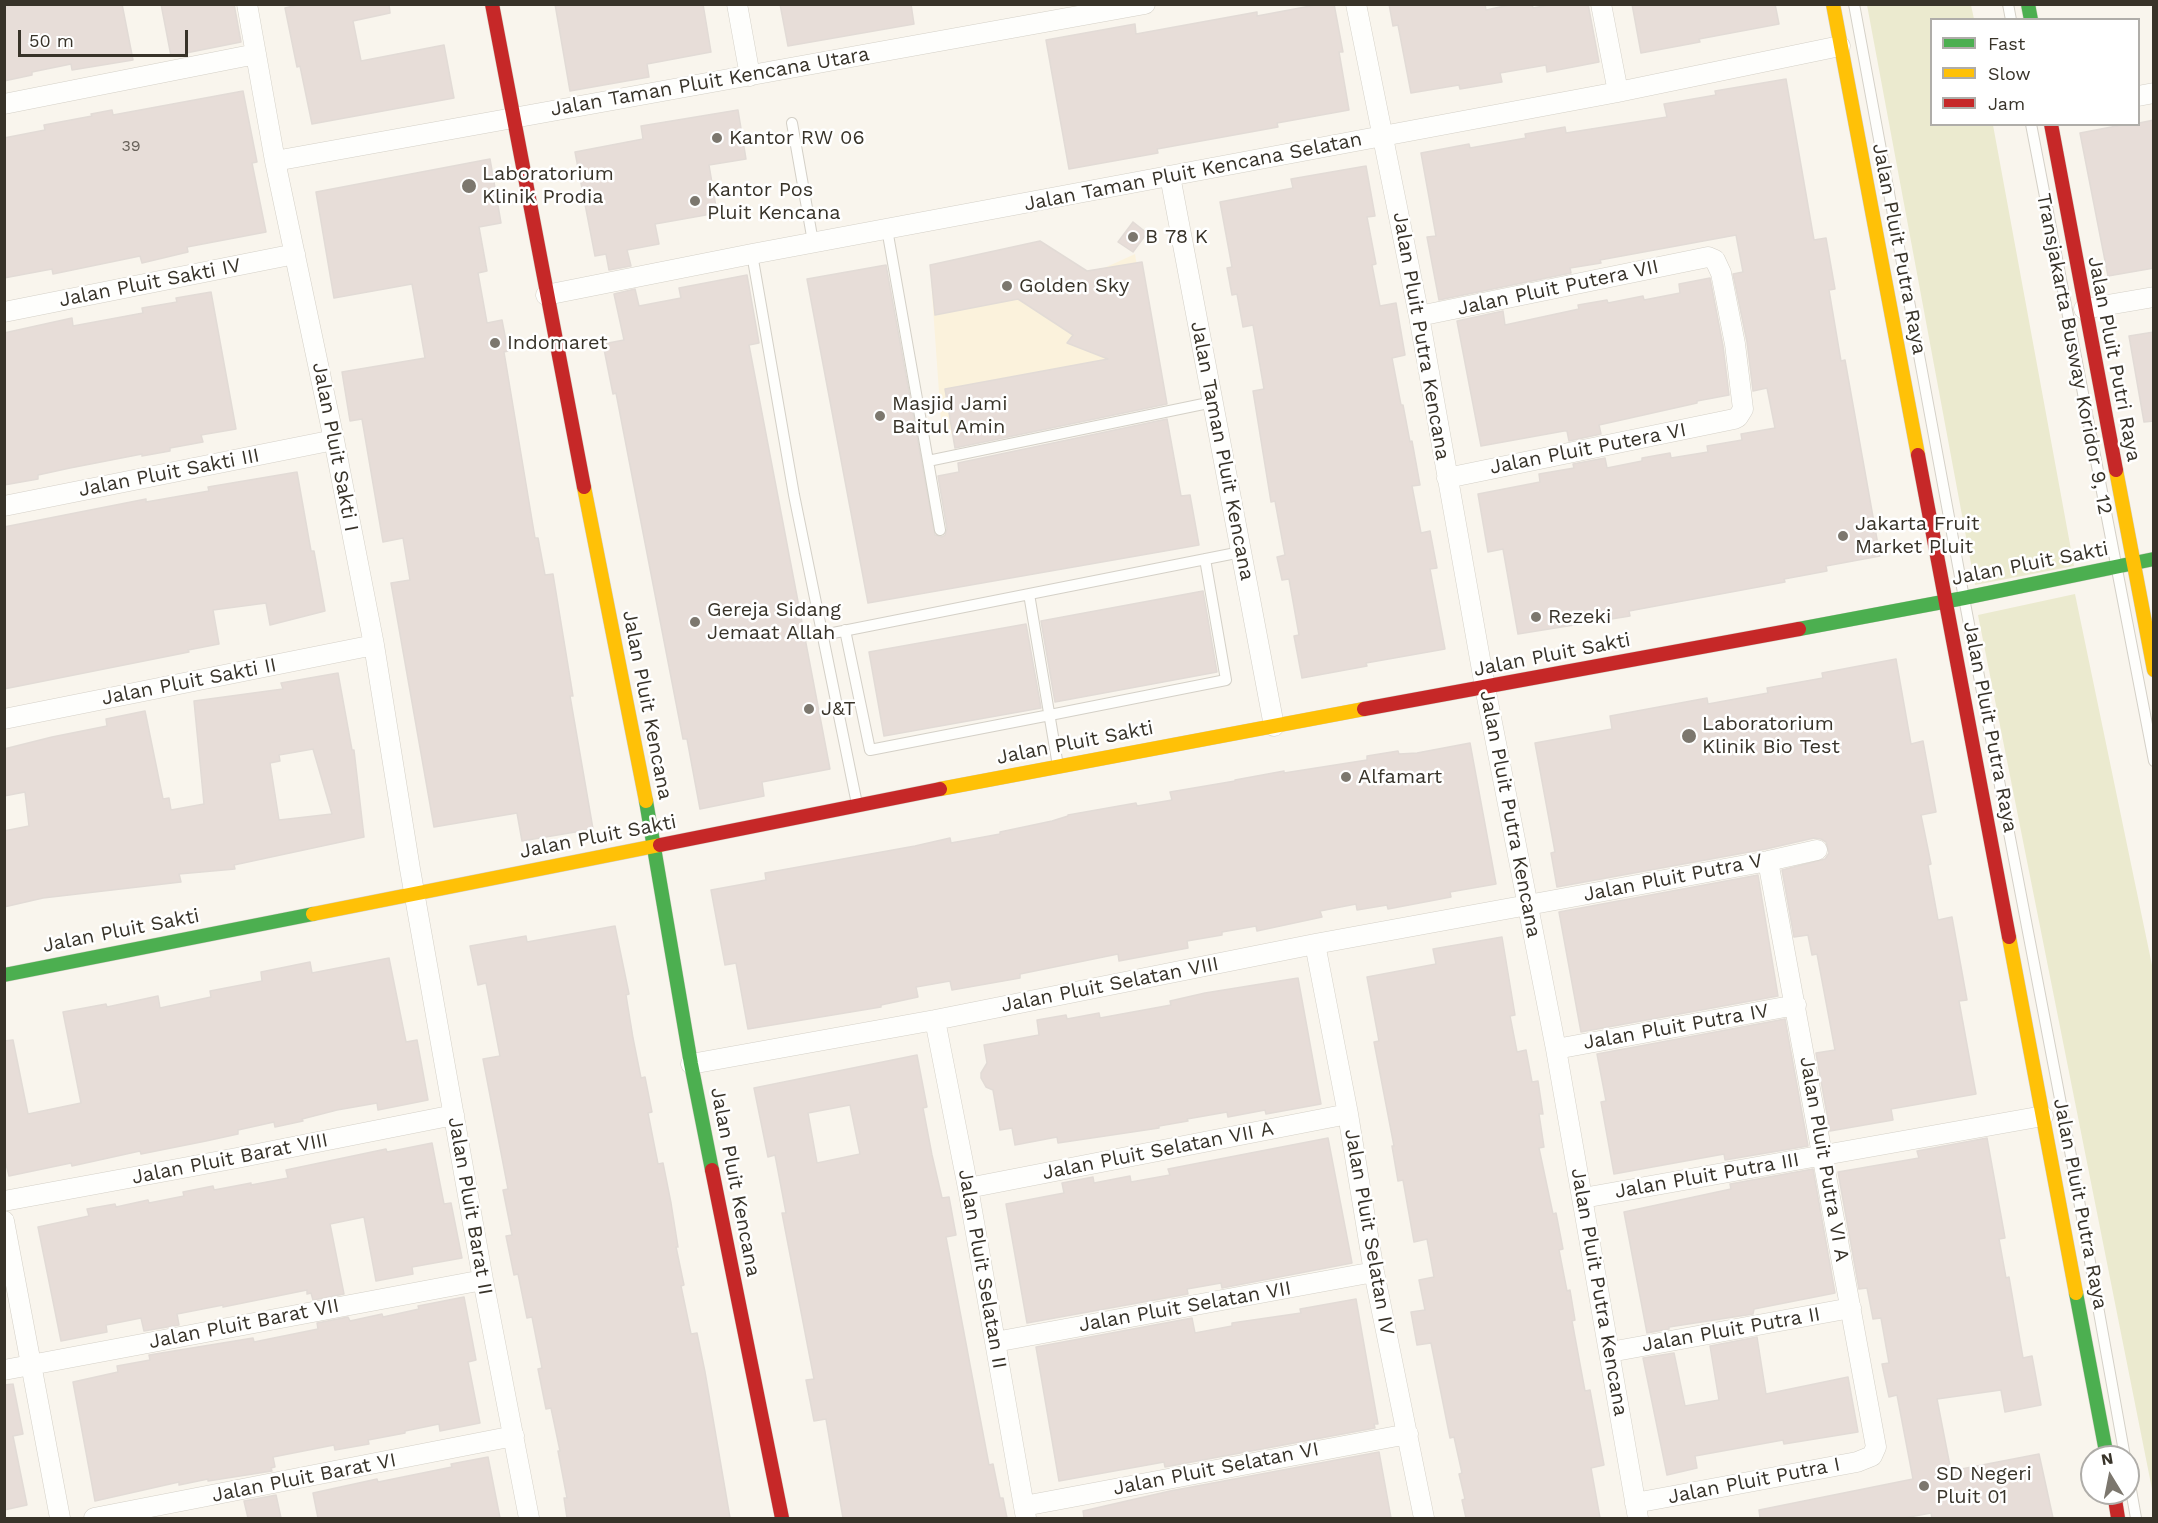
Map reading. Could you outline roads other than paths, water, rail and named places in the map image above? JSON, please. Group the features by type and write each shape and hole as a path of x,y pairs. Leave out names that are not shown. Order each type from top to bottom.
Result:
{"street":[{"name":"Jalan Pluit Sakti I","path":"247,4 275,161 296,254 374,645 415,892"},
{"name":"Jalan Pluit Kencana","path":"492,4 546,295 655,846 691,1064 782,1518"},
{"path":"737,4 750,76"},
{"name":"Jalan Pluit Putra Kencana","path":"1356,4 1419,316 1485,687 1584,1198 1636,1511"},
{"path":"1601,4 1618,92"},
{"name":"Jalan Pluit Putra Raya","path":"1833,4 2105,1445"},
{"name":"Jalan Taman Pluit Kencana Utara","path":"275,161 1137,5"},
{"name":"Jalan Taman Pluit Kencana Selatan","path":"546,295 813,242 1618,92 1840,46"},
{"path":"4,104 256,54"},
{"name":"Jalan Pluit Putri Raya","path":"2051,126 2154,670"},
{"name":"Jalan Taman Pluit Kencana","path":"1170,176 1274,726"},
{"name":"Jalan Pluit Sakti IV","path":"4,312 296,254"},
{"name":"Jalan Pluit Putera VII","path":"1419,316 1708,257 1715,260 1721,273 1735,344 1743,409 1738,417 1728,421"},
{"path":"2085,309 2154,297"},
{"name":"Jalan Pluit Putera VI","path":"1447,478 1728,421"},
{"name":"Jalan Pluit Sakti III","path":"4,506 334,440"},
{"name":"Jalan Pluit Sakti","path":"4,975 1058,766 1964,598 2154,559"},
{"name":"Jalan Pluit Sakti II","path":"4,719 374,645"},
{"name":"Jalan Pluit Putra V","path":"1529,905 1817,850"},
{"name":"Jalan Pluit Putra VI A","path":"1768,861 1877,1442 1872,1456"},
{"name":"Jalan Pluit Barat II","path":"415,892 483,1280 529,1518"},
{"name":"Jalan Pluit Selatan VIII","path":"691,1064 935,1020 1315,944 1529,905"},
{"name":"Jalan Pluit Selatan IV","path":"1315,944 1374,1272 1424,1518"},
{"name":"Jalan Pluit Putra IV","path":"1556,1049 1796,1005"},
{"name":"Jalan Pluit Selatan II","path":"935,1020 968,1188 1025,1512"},
{"name":"Jalan Pluit Selatan VII A","path":"968,1188 1347,1114"},
{"name":"Jalan Pluit Barat VIII","path":"4,1201 454,1115"},
{"name":"Jalan Pluit Putra III","path":"1584,1198 2043,1116"},
{"path":"4,1221 60,1518"},
{"name":"Jalan Pluit Selatan VII","path":"995,1342 1374,1272"},
{"name":"Jalan Pluit Barat VII","path":"4,1370 483,1280"},
{"name":"Jalan Pluit Putra II","path":"1610,1352 1851,1308"},
{"name":"Jalan Pluit Selatan VI","path":"1025,1512 1408,1434"},
{"name":"Jalan Pluit Barat VI","path":"94,1518 514,1436"},
{"name":"Jalan Pluit Putra I","path":"1636,1511 1857,1462 1872,1456"}],"lane":[{"path":"1854,4 1964,598 2071,1156 2123,1445"},
{"path":"792,123 813,242"},
{"name":"Transjakarta Busway Koridor 9, 12","path":"2031,126 2154,761"},
{"path":"887,229 940,530"},
{"path":"752,254 794,495 857,805"},
{"path":"928,461 1213,402"},
{"path":"823,635 1241,552"},
{"path":"845,630 870,750 1050,715 1226,680 1204,559"},
{"path":"1029,594 1058,766"}],"place":[{"name":"Kantor RW 06","path":"717,138"},
{"name":"Laboratorium Klinik Prodia","path":"469,186"},
{"name":"Kantor Pos Pluit Kencana","path":"695,201"},
{"name":"B 78 K","path":"1133,237"},
{"name":"Golden Sky","path":"1007,286"},
{"name":"Indomaret","path":"495,343"},
{"name":"Masjid Jami Baitul Amin","path":"880,416"},
{"name":"Jakarta Fruit Market Pluit","path":"1843,536"},
{"name":"Rezeki","path":"1536,617"},
{"name":"Gereja Sidang Jemaat Allah","path":"695,622"},
{"name":"J&T","path":"809,709"},
{"name":"Laboratorium Klinik Bio Test","path":"1689,736"},
{"name":"Alfamart","path":"1346,777"},
{"name":"SD Negeri Pluit 01","path":"1924,1486"}]}
